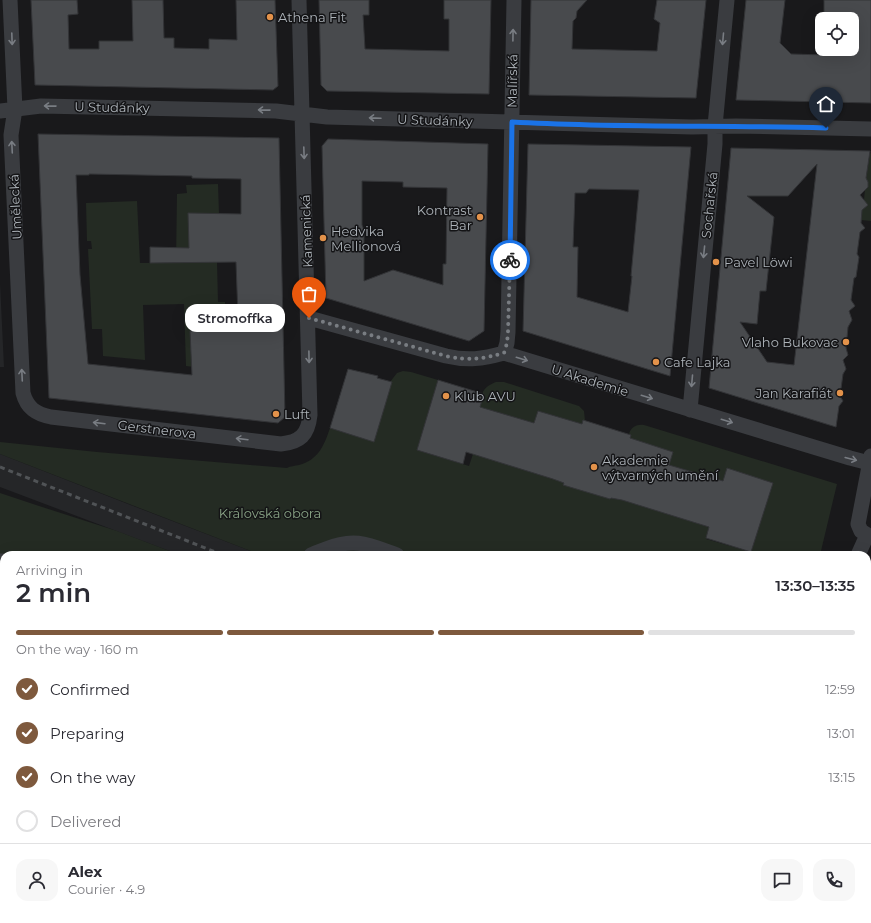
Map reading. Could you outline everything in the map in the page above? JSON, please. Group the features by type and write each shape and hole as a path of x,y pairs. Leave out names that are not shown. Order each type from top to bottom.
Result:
{"street":[{"name":"Umělecká","path":"10,0 7,110 11,135 23,393 25,400 33,411"},
{"name":"Kamenická","path":"281,444 297,440 306,431 309,425 310,415 309,318 299,0"},
{"name":"Malířská","path":"504,353 508,332 514,0"},
{"name":"Sochařská","path":"690,410 727,0"},
{"name":"U Studánky","path":"7,110 49,106 276,111 335,117 512,122 871,129"},
{"path":"309,318 462,360 483,358 504,353"},
{"name":"U Akademie","path":"504,353 850,458 870,459"},
{"name":"Gerstnerova","path":"33,411 51,417 281,444"},
{"path":"860,551 869,536 861,531 858,524 870,459"},
{"path":"320,551 336,545 352,542 369,545 386,551"}],"shaded area":[{"path":"0,283 4,367 0,367"},
{"path":"0,454 251,551 169,551 0,487"}],"green space":[{"path":"870,152 871,221 861,220 862,209 865,207 865,189 868,187 868,182 866,179"},
{"path":"218,184 219,214 190,262 217,262 218,302 225,302 226,371 186,366 184,304 143,305 145,360 103,356 102,329 92,329 88,249 92,249 91,241 87,241 86,203 137,201 140,263 176,263 177,194 187,193 186,185"},
{"name":"Královská obora","path":"403,371 411,372 438,380 417,450 469,466 473,454 553,479 564,483 564,485 610,499 622,500 709,527 706,539 748,551 251,551 0,454 0,442 97,452 287,468 306,463 316,456 323,446 330,428 374,442 390,382 397,373"},
{"path":"496,382 504,382 579,406 584,411 585,421 583,420 582,424 538,411 534,423 480,407 484,390"},
{"path":"639,425 644,425 837,484 821,551 751,551 773,483 727,469 723,481 669,465 630,438 631,435 629,434 633,428"},
{"path":"0,493 117,531 170,551 0,551"}],"building":[{"path":"31,0 77,0 78,14 68,15 69,49 99,49 99,41 133,41 132,0 163,0 164,38 174,38 174,48 209,49 209,39 237,40 236,0 275,0 278,86 273,90 35,85"},
{"path":"319,0 369,0 369,15 363,15 365,49 449,51 449,19 444,19 444,0 491,0 489,94 327,91 321,85"},
{"path":"531,0 587,0 577,11 576,18 573,21 572,49 657,51 660,23 654,19 657,0 706,0 696,98 529,95"},
{"path":"746,0 785,0 780,43 791,54 815,55 815,56 859,56 859,12 824,12 824,0 871,0 871,103 736,100"},
{"path":"38,134 279,138 285,417 278,423 49,398","holes":["76,175 192,176 192,178 241,179 241,214 188,213 189,248 150,247 150,263 236,262 238,317 233,317 234,329 190,331 192,375 88,364 80,275"]},
{"path":"328,139 488,144 484,331 469,341 326,298 322,146","holes":["362,181 403,182 403,187 447,188 446,264 443,264 443,285 393,270 364,281"]},
{"path":"528,144 691,147 670,376 523,331","holes":["589,189 639,190 628,312 577,297 578,247 573,247 575,193 586,193"]},
{"path":"731,148 870,151 866,178 868,187 860,195 868,205 862,210 861,223 865,228 860,232 857,254 859,257 851,300 855,306 849,311 852,320 848,327 846,348 848,355 843,360 846,369 843,374 840,396 843,401 839,406 836,427 709,388","holes":["817,164 794,365 767,362 740,322 757,324 760,291 766,291 774,217 747,196 788,196"]},
{"path":"348,369 378,376 377,378 392,382 374,442 330,428"},
{"name":"Akademie výtvarných umění","path":"438,380 484,394 480,407 534,423 538,411 582,424 583,420 631,435 630,438 673,452 669,465 723,481 727,468 773,483 751,551 748,551 706,538 709,527 622,500 610,499 563,485 564,483 553,479 466,452 463,464 417,450"}],"railway":[{"path":"0,467 213,551"}],"way so far":[{"path":"309,318 462,360 483,358 504,353 508,332 510,260"}],"place":[{"name":"Athena Fit","path":"270,17"},
{"name":"Kontrast Bar","path":"480,217"},
{"name":"Hedvika Mellionová","path":"323,238"},
{"name":"Pavel Löwi","path":"716,262"},
{"name":"Stromoffka","path":"309,318"},
{"name":"Vlaho Bukovac","path":"846,342"},
{"name":"Cafe Lajka","path":"656,362"},
{"name":"Jan Karafiát","path":"840,393"},
{"name":"Klub AVU","path":"446,396"},
{"name":"Luft","path":"276,414"},
{"name":"Akademie výtvarných umění","path":"594,467"}],"route":[{"path":"510,260 512,122 692,127 736,126 826,128"}]}
